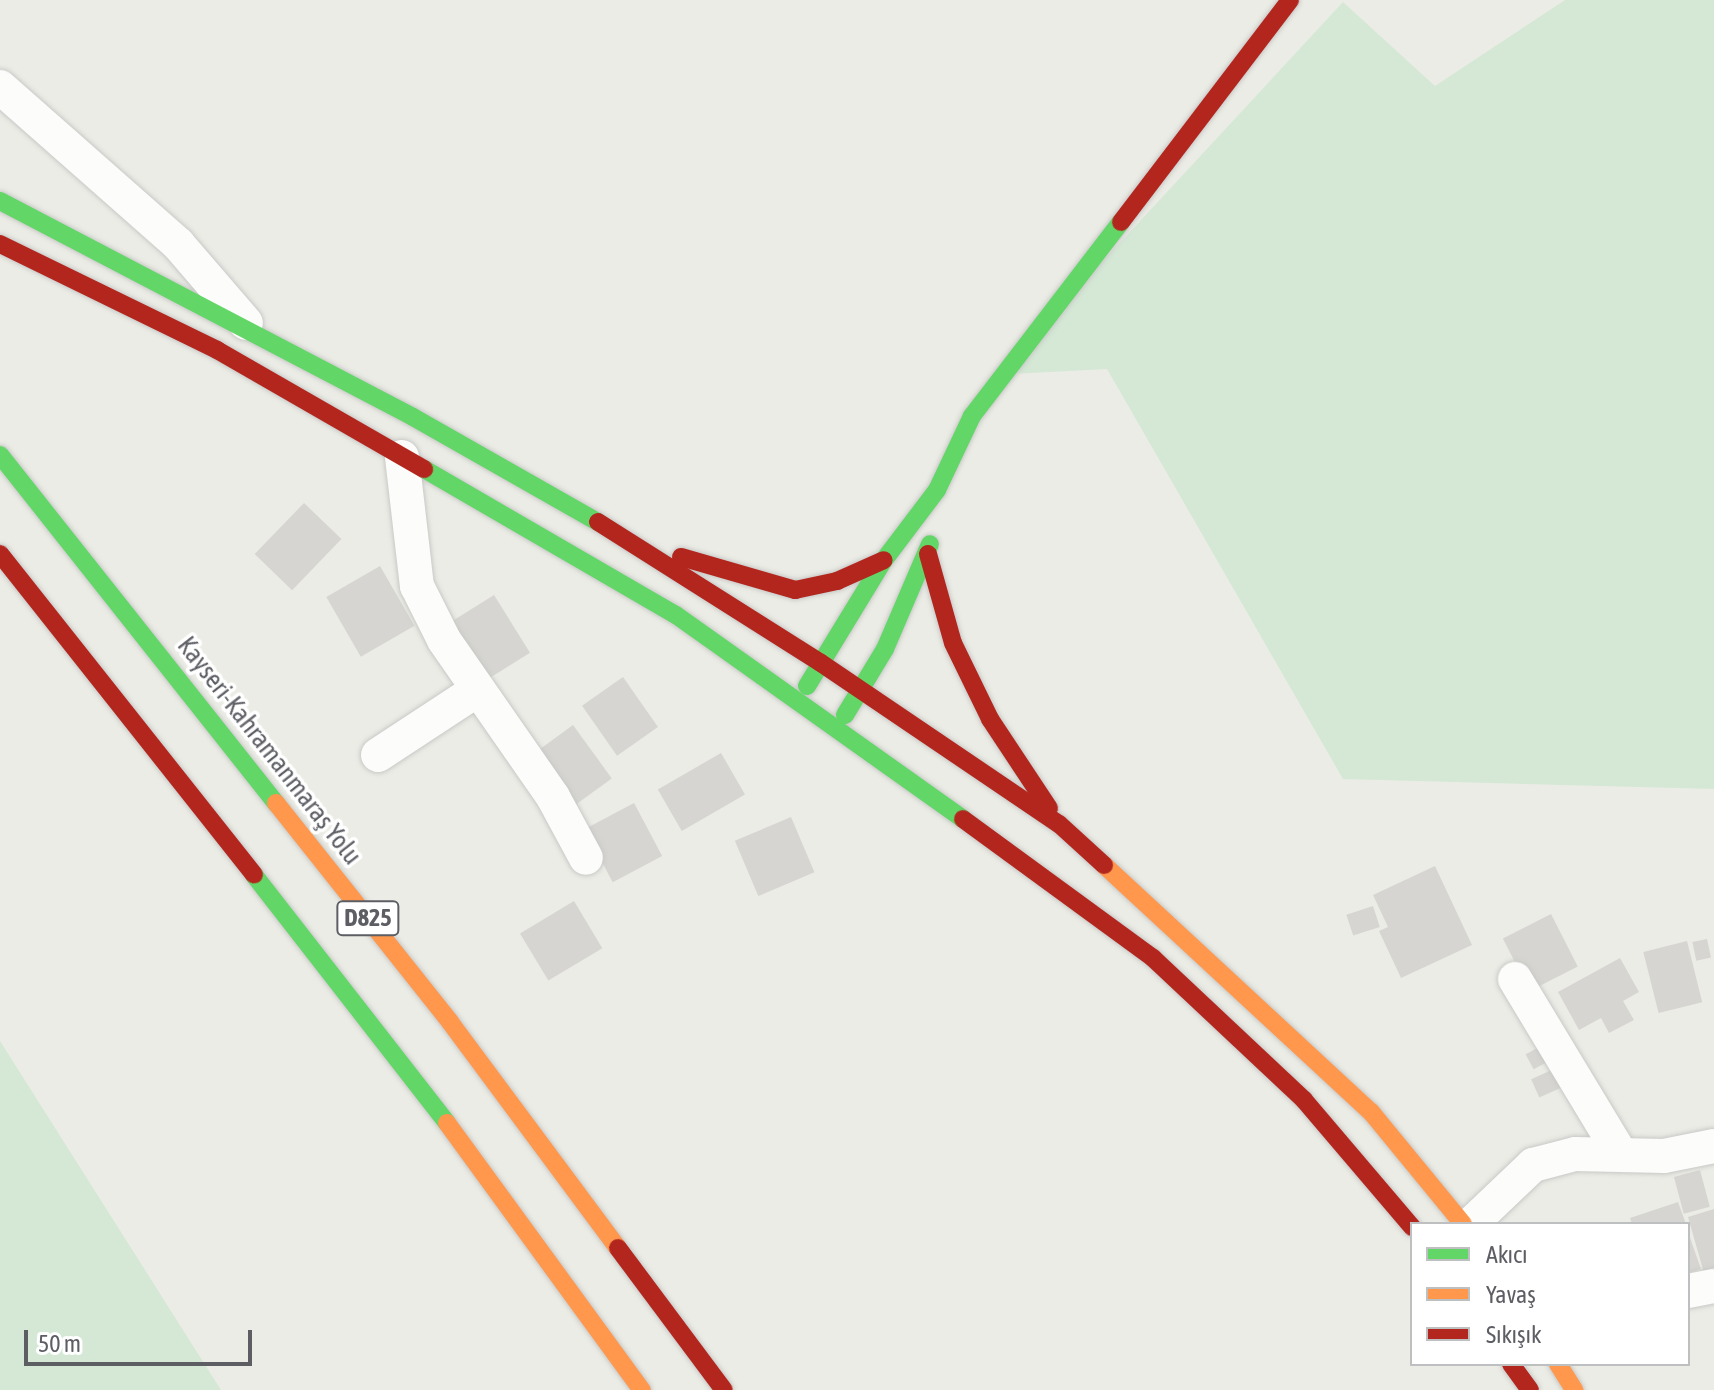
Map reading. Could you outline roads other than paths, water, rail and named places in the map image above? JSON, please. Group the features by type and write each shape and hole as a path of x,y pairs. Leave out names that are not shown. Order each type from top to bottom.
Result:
{"main road":[{"path":"800,699 884,560 937,490 972,416 1290,0"},
{"path":"0,201 254,333 629,542 821,663 1059,824 1371,1112 1461,1222"},
{"path":"0,244 217,350 676,615 800,699 1153,958 1304,1100 1410,1225"},
{"name":"Kayseri-Kahramanmaraş Yolu","path":"0,455 450,1022 724,1390"},
{"path":"837,727 860,690 928,554 937,490"},
{"path":"629,542 795,590 837,581 884,560"},
{"name":"D825","path":"0,554 403,1063 642,1390"},
{"path":"928,554 953,643 990,719 1059,824"},
{"path":"1512,1366 1530,1390"},
{"path":"1559,1366 1574,1390"}],"street":[{"path":"0,87 178,244 254,333"},
{"path":"402,457 417,586 477,690 553,797 586,858"},
{"path":"378,755 477,690"},
{"path":"1515,979 1620,1153"},
{"path":"1473,1222 1533,1165 1575,1154 1664,1156 1714,1146"},
{"path":"1690,1291 1714,1286"}]}
